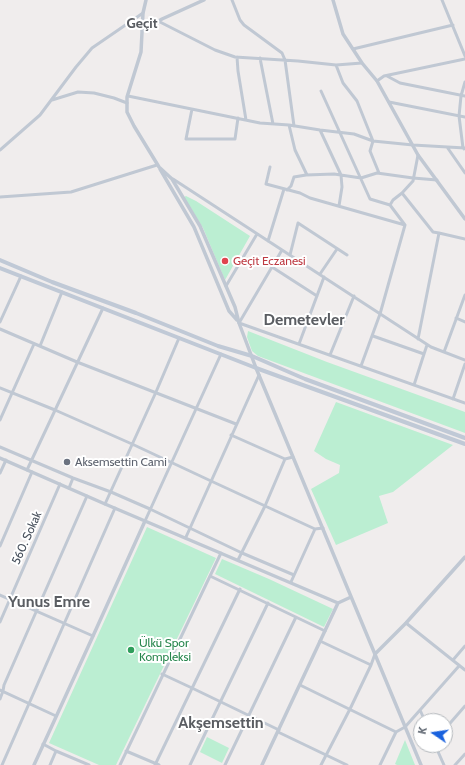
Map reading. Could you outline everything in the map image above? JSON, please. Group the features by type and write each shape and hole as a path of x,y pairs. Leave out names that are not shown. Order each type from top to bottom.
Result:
{"main road":[{"path":"0,260 52,282 136,313 218,346 252,356 305,379 465,438"},
{"path":"0,268 256,368 465,444"}],"street":[{"path":"146,0 143,13 141,52 128,96 127,112 194,227 230,311 239,323 465,404"},
{"path":"142,31 158,21 204,0"},
{"path":"232,0 240,20 244,25 282,53 285,60 294,126"},
{"path":"333,0 343,34 362,63 377,81 418,155 465,219"},
{"path":"377,81 387,76 465,57 442,0"},
{"path":"0,150 40,115 92,48 143,13"},
{"path":"158,21 215,50 237,57 336,65 362,63"},
{"path":"353,49 453,26"},
{"path":"460,43 465,43"},
{"path":"237,57 246,120"},
{"path":"260,58 273,124"},
{"path":"336,65 343,83 357,101 373,140 370,151 380,173"},
{"path":"387,76 400,83 463,96"},
{"path":"128,96 260,123 289,125 354,134 373,140 413,145 464,148 459,116 465,82"},
{"path":"321,91 370,199 390,205 405,225"},
{"path":"52,100 78,92 94,93 127,103"},
{"path":"389,102 465,117"},
{"path":"192,109 186,139 235,138 238,118"},
{"path":"289,125 295,150 307,175"},
{"path":"320,130 341,175 342,187 339,206"},
{"path":"447,147 465,173"},
{"path":"390,205 412,181 418,155"},
{"path":"158,166 172,179 354,296 427,345 465,360"},
{"path":"0,197 71,192 158,166"},
{"path":"270,167 266,184 405,225"},
{"path":"268,241 285,190 291,186 294,177 334,174 361,178 380,173 436,180"},
{"path":"172,179 200,226 235,307 239,323 256,368 421,765"},
{"path":"402,193 433,232 465,238"},
{"path":"290,255 298,223 347,255"},
{"path":"362,366 380,314 405,225"},
{"path":"418,339 438,233"},
{"path":"226,286 257,234"},
{"path":"320,274 337,248"},
{"path":"239,323 282,250"},
{"path":"272,267 318,296"},
{"path":"0,322 22,276"},
{"path":"299,344 324,277"},
{"path":"40,346 62,292"},
{"path":"444,352 465,294"},
{"path":"330,355 354,296"},
{"path":"27,470 103,308"},
{"path":"456,318 465,322"},
{"path":"0,329 78,362 236,424"},
{"path":"373,336 424,354"},
{"path":"105,504 179,338"},
{"path":"0,420 34,344"},
{"path":"414,385 427,345"},
{"path":"34,765 221,354"},
{"path":"453,399 465,364"},
{"path":"186,538 259,374"},
{"path":"0,388 55,410 132,444 315,529 323,528"},
{"path":"231,435 285,459 294,457"},
{"path":"0,446 73,478 111,492 150,509 242,553 294,575"},
{"path":"0,458 338,603"},
{"path":"238,560 265,506 285,459"},
{"path":"0,473 6,460"},
{"path":"0,546 32,472"},
{"path":"69,488 73,478"},
{"name":"560. Sokak","path":"0,622 60,484"},
{"path":"0,699 4,685 87,496"},
{"path":"2,765 115,508"},
{"path":"291,582 315,529"},
{"path":"120,765 162,674 221,553"},
{"path":"321,765 350,709 375,654 406,623 465,557"},
{"path":"210,576 240,589 325,631"},
{"path":"126,751 157,765 240,589"},
{"path":"0,595 93,636"},
{"path":"262,765 338,603 351,597"},
{"path":"190,765 268,603"},
{"path":"225,765 296,617"},
{"path":"406,623 465,670"},
{"path":"320,641 371,665"},
{"path":"453,660 465,646"},
{"path":"380,765 396,732 405,727 459,666"},
{"path":"162,674 249,715 278,731 348,765"},
{"path":"300,685 396,732"},
{"path":"2,691 56,716"},
{"path":"453,720 465,706"},
{"path":"44,744 87,765"},
{"path":"50,765 56,751"},
{"path":"439,753 444,765"},
{"path":"455,765 465,754"}],"green space":[{"path":"186,196 250,236 225,280 203,228 184,197"},
{"path":"248,331 327,362 465,412 465,433 258,356 252,351 247,337"},
{"path":"336,402 453,445 393,492 379,496 388,523 336,545 311,489 339,473 340,465 326,459 314,451"},
{"name":"Ülkü Spor Kompleksi","path":"147,527 216,558 116,765 99,765 49,743"},
{"path":"222,559 333,609 324,627 215,574"},
{"path":"207,737 229,748 222,763 200,752"},
{"path":"405,740 415,765 395,764"}],"place":[{"name":"Geçit Eczanesi","path":"225,261"},
{"name":"Aksemsettin Cami","path":"67,462"},
{"name":"Ülkü Spor Kompleksi","path":"131,650"}],"district":[{"name":"Geçit","path":"142,24"},
{"name":"Demetevler","path":"304,320"},
{"name":"Yunus Emre","path":"49,602"},
{"name":"Akşemsettin","path":"221,723"}]}
